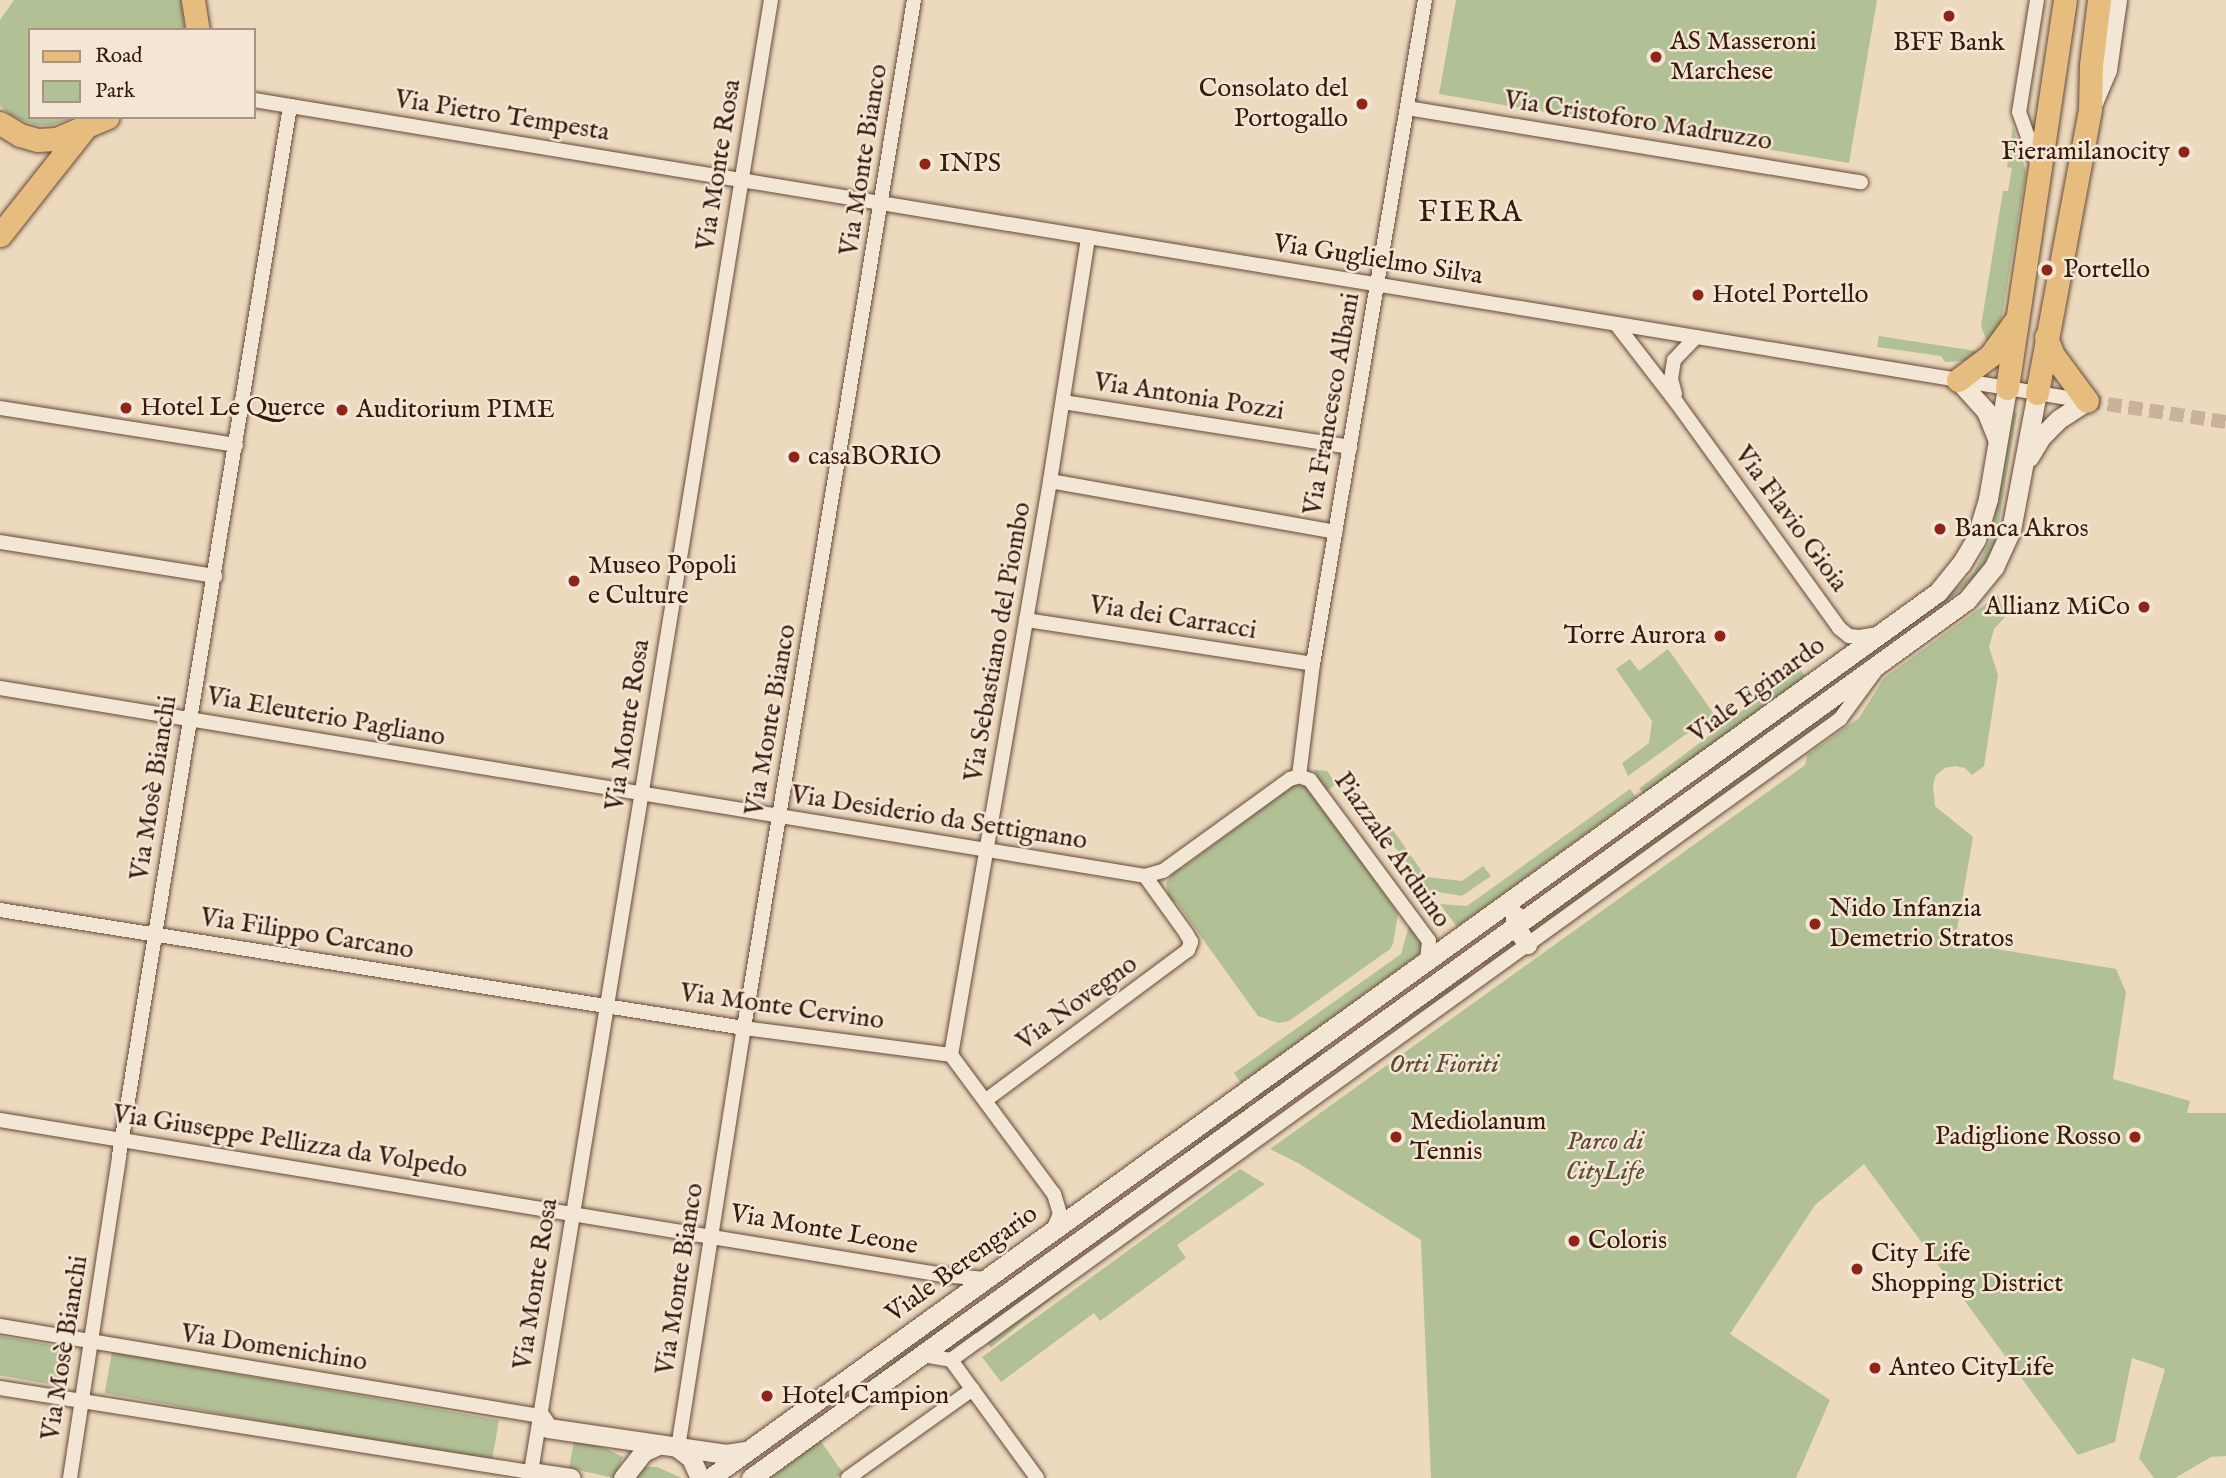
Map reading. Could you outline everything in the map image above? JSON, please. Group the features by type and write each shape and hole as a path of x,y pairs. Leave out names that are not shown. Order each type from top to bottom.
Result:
{"main road":[{"path":"2007,388 2065,0"},
{"path":"2037,393 2090,110 2091,65 2099,0"},
{"path":"2090,110 2107,70 2117,0"},
{"path":"0,123 20,135 56,139 104,119"},
{"path":"0,235 84,129"},
{"path":"1998,444 1986,411 1958,380 1990,356 2017,317"},
{"path":"2023,474 2041,437 2063,416 2087,401 2053,355 2046,337"},
{"name":"Viale Eginardo","path":"1427,960 1938,592 1969,553 1982,520 2007,388"},
{"name":"Viale Eginardo","path":"1325,1064 1967,600 1994,567 2011,530 2037,393"},
{"path":"1527,944 1515,927 1514,916 1520,908 1674,797 1722,748"},
{"path":"1325,1064 1343,1037 1418,982 1427,960"},
{"name":"Piazzale Arduino","path":"1244,1092 1427,960"},
{"name":"Viale Berengario","path":"751,1478 1325,1064"},
{"name":"Viale Berengario","path":"710,1478 1244,1092"},
{"path":"540,1416 548,1428 678,1448 733,1454 753,1447"},
{"path":"623,1478 630,1464 643,1452 659,1445"},
{"path":"678,1448 691,1458 700,1478"},
{"path":"530,1475 571,1478"}],"street":[{"name":"Via Monte Rosa","path":"530,1475 771,0"},
{"name":"Via Monte Bianco","path":"678,1448 744,1028 914,0"},
{"name":"Via Francesco Albani","path":"1299,776 1313,664 1425,0"},
{"path":"2037,0 2019,112 2030,149 2041,171"},
{"name":"Via Pietro Tempesta","path":"256,100 741,181"},
{"name":"Via Mosè Bianchi","path":"70,1478 122,1139 290,106"},
{"name":"Via Cristoforo Madruzzo","path":"1407,108 1861,182"},
{"name":"Via Guglielmo Silva","path":"741,181 2087,401"},
{"name":"Via Sebastiano del Piombo","path":"951,1055 988,852 1088,237"},
{"name":"Via Flavio Gioia","path":"1616,324 1677,403 1839,628 1849,636 1881,633"},
{"name":"Via Flavio Gioia","path":"1677,403 1671,379 1674,360 1696,337"},
{"name":"Via Antonia Pozzi","path":"1063,402 1350,447"},
{"path":"0,408 236,445"},
{"path":"1050,481 1335,532"},
{"path":"0,542 215,576"},
{"name":"Via dei Carracci","path":"1026,620 1313,664"},
{"name":"Viale Eginardo","path":"951,1360 1840,719 1884,660"},
{"name":"Via Eleuterio Pagliano","path":"0,688 643,795"},
{"name":"Piazzale Arduino","path":"1145,876 1163,872 1290,779 1299,776 1310,779 1429,941 1427,960"},
{"name":"Via Desiderio da Settignano","path":"643,795 1145,876"},
{"name":"Via Novegno","path":"986,1100 1179,960 1188,950 1191,942 1145,876"},
{"name":"Via Filippo Carcano","path":"0,910 606,1006"},
{"name":"Via Monte Cervino","path":"606,1006 744,1028 951,1055"},
{"path":"951,1055 1057,1199 1060,1214 1058,1224 1051,1232"},
{"name":"Via Giuseppe Pellizza da Volpedo","path":"0,1120 573,1212"},
{"name":"Via Monte Leone","path":"573,1212 985,1279"},
{"name":"Via Domenichino","path":"0,1326 540,1416"},
{"name":"Viale Berengario","path":"923,1355 951,1360"},
{"path":"951,1360 1037,1478"},
{"path":"0,1388 530,1475"},
{"path":"850,1477 973,1389"}],"green space":[{"path":"14,0 181,0 185,28 28,28 28,119 69,119 52,125 36,125 14,117 0,106 0,20"},
{"name":"AS Masseroni Marchese","path":"1456,0 1877,0 1849,163 1439,94"},
{"path":"2013,126 2026,172 2000,329 1989,347 1981,326 2003,191 2008,191 2012,168 2007,167"},
{"path":"1879,336 1976,351 1979,355 1964,361 1945,362 1941,356 1877,347"},
{"path":"2012,412 2017,413 1996,540 1984,567 1972,582 1706,775 1715,764 1947,596 1974,572 1991,538"},
{"name":"Parco di CityLife","path":"1998,595 2005,617 1994,629 1989,647 1998,675 1984,766 1972,775 1965,768 1945,768 1936,775 1933,785 1935,806 1973,837 1955,942 2116,969 2126,992 2113,1079 2190,1101 2187,1113 2226,1113 2226,1456 2211,1457 2175,1478 2154,1478 2139,1458 2165,1369 2132,1358 2115,1442 2078,1455 1864,1164 1815,1205 1730,1334 1830,1400 1796,1478 1431,1478 1421,1240 1298,1163 1270,1149 1805,765 1807,755 1859,718 1884,678"},
{"path":"1668,649 1714,714 1628,776 1622,763 1649,743 1652,721 1616,669 1630,659 1639,671"},
{"path":"1799,668 1805,676 1645,796 1639,788"},
{"path":"1848,699 1841,711 1529,937 1529,928"},
{"path":"1314,770 1327,771 1336,784 1325,792"},
{"path":"1294,785 1307,786 1318,798 1398,914 1390,949 1289,1021 1278,1023 1258,1016 1177,903 1169,898 1166,883 1177,868 1182,868"},
{"path":"1630,789 1636,797 1457,927 1440,904 1467,906"},
{"path":"1393,830 1426,877 1462,881 1483,866 1491,876 1462,896 1427,890 1386,835"},
{"path":"1409,926 1424,947 1422,952 1241,1083 1234,1073 1401,954"},
{"path":"1514,938 1518,944 1486,966 1482,960"},
{"path":"1468,971 1472,977 1277,1108 1273,1102"},
{"path":"1325,1045 1320,1056 1259,1101 1254,1095"},
{"path":"1244,1102 1249,1108 975,1338 970,1332"},
{"path":"1260,1122 1264,1127 991,1348 987,1343"},
{"path":"1240,1169 1265,1184 1177,1245 1186,1258 1100,1321 1094,1313 1001,1382 982,1357"},
{"path":"945,1319 949,1324 758,1478 749,1478"},
{"path":"0,1336 69,1348 62,1387 0,1376"},
{"path":"112,1352 499,1420 492,1462 105,1393"},
{"path":"820,1440 843,1473 836,1478 771,1478"},
{"path":"574,1441 603,1447 623,1457 614,1478 569,1468"},
{"path":"644,1467 657,1467 682,1478 635,1478"}],"tunnel":[{"path":"2087,401 2226,422"}],"place":[{"name":"BFF Bank","path":"1949,16"},
{"name":"AS Masseroni Marchese","path":"1656,57"},
{"name":"Consolato del Portogallo","path":"1362,104"},
{"name":"Fieramilanocity","path":"2184,152"},
{"name":"INPS","path":"925,164"},
{"name":"Portello","path":"2047,270"},
{"name":"Hotel Portello","path":"1698,295"},
{"name":"Hotel Le Querce","path":"126,408"},
{"name":"Auditorium PIME","path":"342,410"},
{"name":"casaBORIO","path":"794,457"},
{"name":"Banca Akros","path":"1940,529"},
{"name":"Museo Popoli e Culture","path":"574,581"},
{"name":"Allianz MiCo","path":"2144,607"},
{"name":"Torre Aurora","path":"1720,636"},
{"name":"Nido Infanzia Demetrio Stratos","path":"1815,924"},
{"name":"Mediolanum Tennis","path":"1396,1137"},
{"name":"Padiglione Rosso","path":"2135,1137"},
{"name":"Coloris","path":"1574,1241"},
{"name":"City Life Shopping District","path":"1857,1269"},
{"name":"Anteo CityLife","path":"1875,1368"},
{"name":"Hotel Campion","path":"767,1396"}],"district":[{"name":"FIERA","path":"1471,213"}],"park label":[{"name":"Orti Fioriti","path":"1444,1065"}]}
